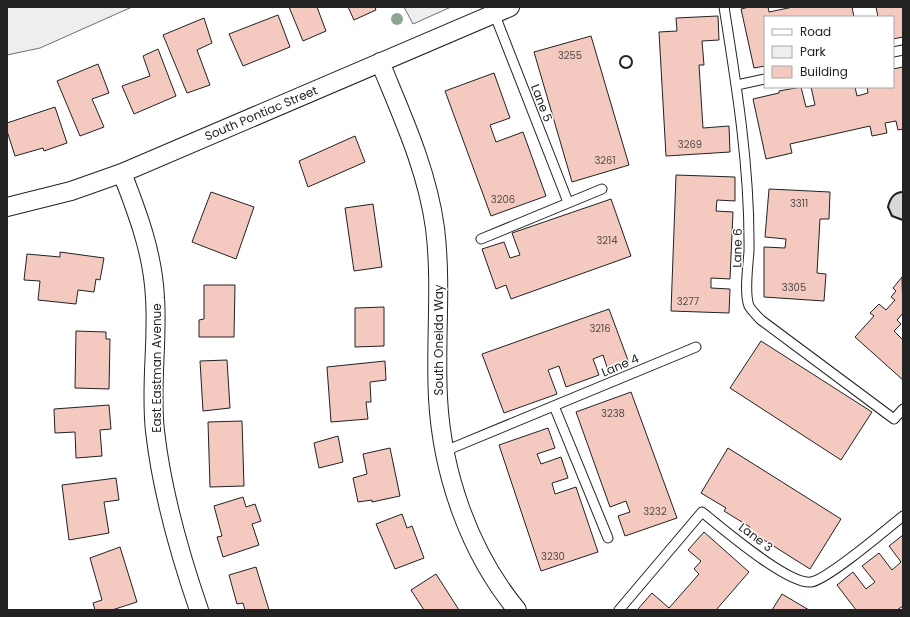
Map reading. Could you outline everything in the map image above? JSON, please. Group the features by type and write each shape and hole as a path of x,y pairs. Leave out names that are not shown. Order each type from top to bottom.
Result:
{"street":[{"name":"South Pontiac Street","path":"7,207 71,191 122,173 502,10"},
{"name":"South Oneida Way","path":"380,62 412,141 423,173 432,212 438,276 438,398 445,451 456,492 480,555 497,583 517,610"},
{"name":"East Eastman Avenue","path":"122,173 141,222 151,262 155,299 155,430 163,483 180,556 199,610"}],"lane":[{"name":"Lane 6","path":"724,7 737,85 749,204 748,293 750,308 761,320 894,419 903,409"},
{"name":"Lane 5","path":"502,10 568,202"},
{"path":"737,85 764,79"},
{"path":"481,239 602,189"},
{"name":"Lane 4","path":"445,451 696,347"},
{"path":"554,406 608,538"},
{"name":"Lane 3","path":"619,610 702,512 778,569 798,580 808,582 824,577 903,516"}],"green space":[{"path":"7,7 132,7 40,48 7,55"},
{"path":"404,7 451,7 413,24"}],"shaded area":[{"path":"903,192 903,220 893,216 888,207 893,196 897,193"}],"building":[{"path":"289,7 317,7 326,31 303,41"},
{"path":"348,7 375,7 376,10 354,20"},
{"path":"749,7 768,7 769,12 793,7 852,7 854,16 764,16 764,66 754,68 741,9"},
{"path":"876,7 903,7 903,37 894,39 894,16 878,16"},
{"path":"278,15 290,47 243,66 229,34"},
{"path":"718,16 719,40 702,41 704,65 699,65 703,128 729,126 730,152 666,156 659,32 677,31 676,18"},
{"path":"204,18 212,43 197,50 210,85 187,93 163,35"},
{"path":"591,36 629,165 572,182 534,52"},
{"path":"158,49 176,96 134,114 122,86 150,76 143,56"},
{"path":"98,64 109,93 92,99 104,127 80,136 57,81"},
{"path":"903,67 903,129 898,130 896,121 885,123 887,133 872,136 870,126 790,144 792,153 766,159 753,99 779,93 779,91 801,88 806,107 815,105 811,88 855,88 857,96 868,93 867,88 894,88 894,69"},
{"path":"494,73 510,118 490,125 496,142 523,132 546,196 491,216 445,91"},
{"path":"55,107 67,143 44,151 43,148 15,156 7,131 7,123"},
{"path":"355,136 365,162 308,187 299,161"},
{"path":"676,175 735,177 735,201 717,200 716,211 733,212 730,279 711,278 711,288 730,289 729,313 671,311"},
{"path":"769,189 830,192 829,219 820,219 817,273 826,274 824,301 764,297 764,247 785,248 786,239 765,237"},
{"path":"211,192 254,207 236,259 192,242"},
{"path":"611,199 631,256 511,299 506,285 496,289 482,249 504,242 510,258 520,255 512,233"},
{"path":"373,204 382,267 354,271 345,208"},
{"path":"60,252 104,258 100,280 96,279 94,292 78,290 76,304 38,300 40,281 24,280 27,254 60,257"},
{"path":"902,277 903,313 897,320 901,324 894,331 903,340 903,380 855,337 874,316 870,313 879,304 886,310 895,300 891,297 896,291 893,288"},
{"path":"204,285 235,285 234,337 199,337 199,320 204,319"},
{"path":"384,307 384,346 355,347 355,308"},
{"path":"609,309 629,363 608,370 603,355 593,359 599,375 566,387 559,366 548,370 557,394 504,413 482,354"},
{"path":"76,331 106,332 106,339 110,339 109,389 75,388"},
{"path":"761,341 872,412 841,460 730,388"},
{"path":"227,360 230,408 203,411 200,361"},
{"path":"385,361 386,380 370,382 371,402 366,402 368,419 331,422 327,367"},
{"path":"631,392 677,518 625,536 618,516 630,512 626,501 610,507 576,412"},
{"path":"109,405 111,429 100,430 102,456 76,458 75,432 55,433 54,409"},
{"path":"242,421 244,486 210,487 208,422"},
{"path":"548,428 555,448 537,454 541,464 561,457 568,478 552,483 555,494 576,487 598,552 541,571 499,445"},
{"path":"338,436 343,462 319,468 314,443"},
{"path":"390,448 400,496 372,502 372,500 358,502 353,478 367,474 363,454"},
{"path":"728,448 841,519 810,569 748,530 750,527 724,511 726,508 701,493"},
{"path":"116,478 119,500 104,502 109,533 69,540 62,485"},
{"path":"243,497 246,507 255,504 261,521 252,524 259,545 223,557 217,537 222,536 214,506"},
{"path":"402,514 407,528 412,526 424,558 395,569 376,524"},
{"path":"704,532 749,572 716,610 639,610 638,609 652,593 669,608 699,574 694,569 701,561 688,550"},
{"path":"903,535 903,606 897,610 856,610 837,585 853,572 866,589 875,582 862,566 879,553 892,570 901,562 889,546"},
{"path":"120,547 137,602 112,610 95,610 93,603 102,600 90,558"},
{"path":"256,567 269,610 245,610 243,603 237,604 229,575"},
{"path":"436,574 459,610 424,610 411,590"},
{"path":"782,594 809,610 772,610"}],"wall":[{"path":"624,56 628,56 632,62 628,68 624,68 620,64 620,60 624,56"},
{"path":"903,192 897,193 893,196 888,207 892,216 903,220"}]}
